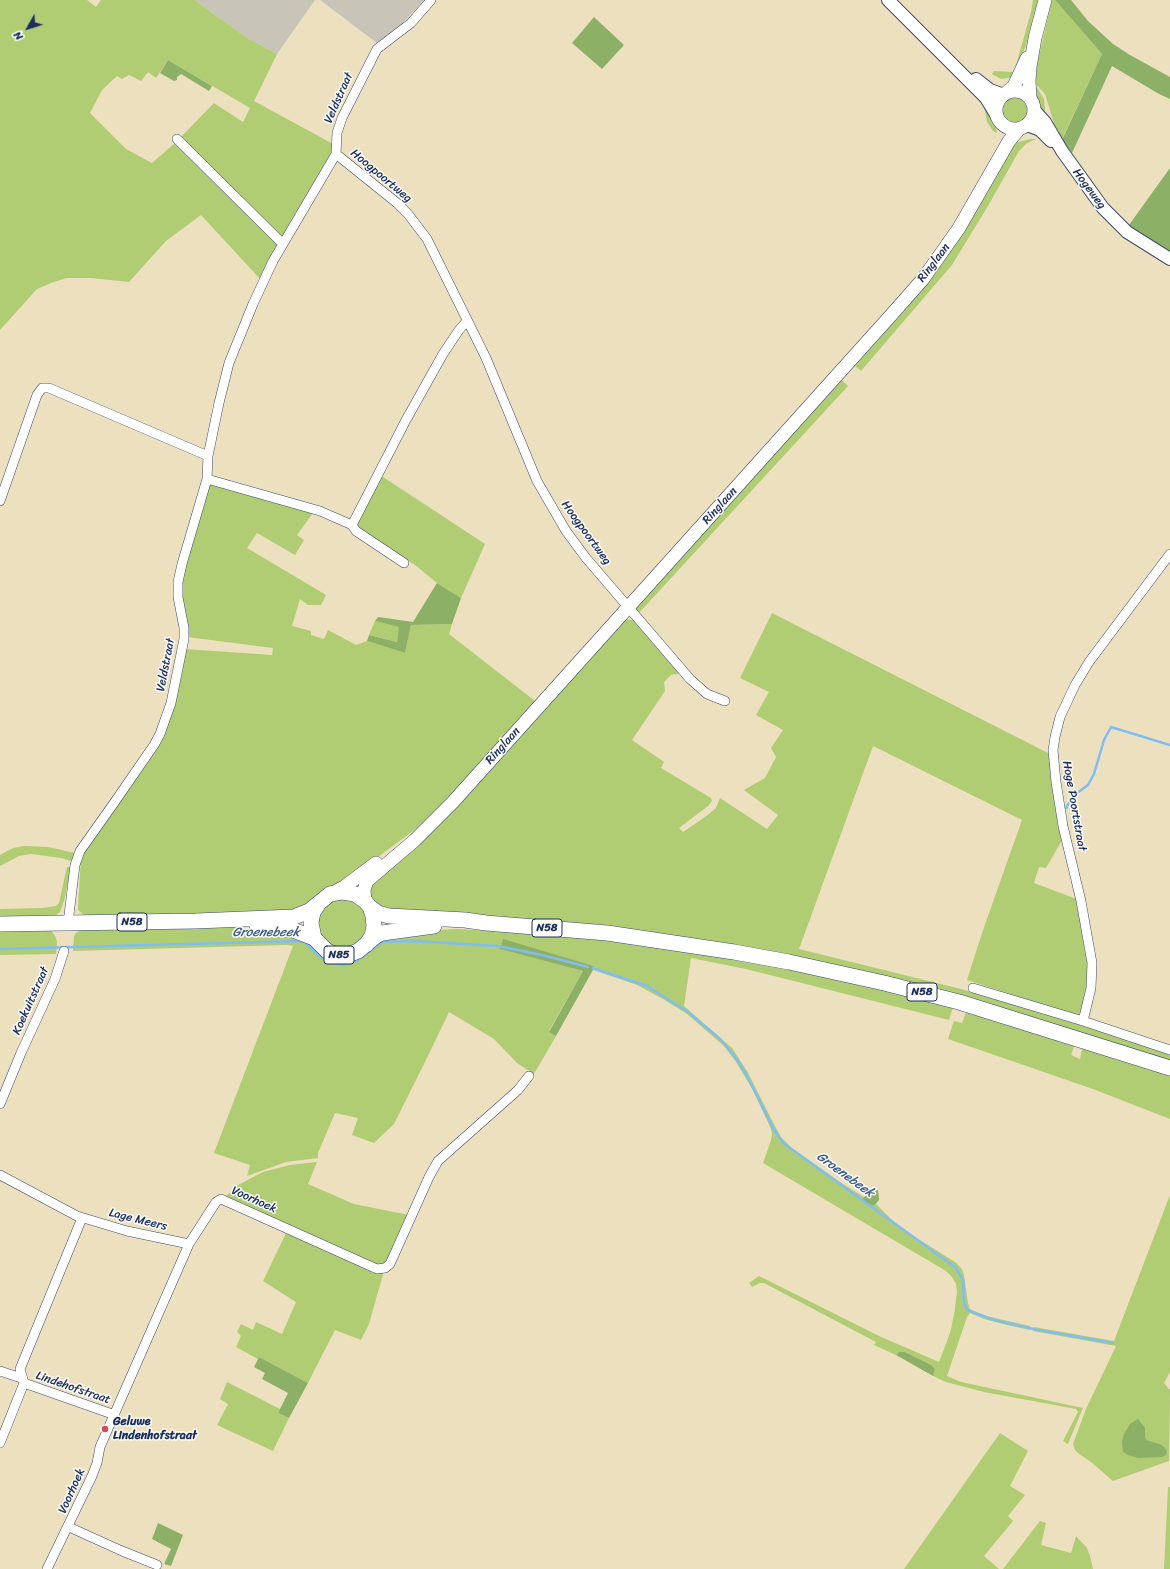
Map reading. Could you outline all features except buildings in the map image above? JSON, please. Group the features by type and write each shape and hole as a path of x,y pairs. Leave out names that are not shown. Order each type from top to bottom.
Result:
{"main road":[{"name":"Ringlaan","path":"367,904 364,890 367,881 415,840 437,818 923,279 959,228 1009,140 1034,116 1030,74 1035,38 1045,0"},
{"name":"Ringlaan","path":"986,181 1000,137 997,104 1014,86 1019,78 1035,38"},
{"path":"1005,94 1014,91 1023,92 1032,104"},
{"path":"999,119 1006,126 1013,129 1023,127"},
{"name":"Ringlaan","path":"324,898 344,887 437,818"},
{"path":"324,898 342,892 355,894 367,904"},
{"name":"N58","path":"0,924 196,921 294,917 305,913 324,898"},
{"name":"N85","path":"324,898 313,912 311,923 314,938 327,951 337,955 348,955 358,951 366,945 372,936 374,926 373,916 367,904"},
{"name":"N58","path":"367,904 378,913 390,916 465,920 614,934 734,952 826,970 959,1002 1170,1068"},
{"name":"N58","path":"196,921 293,930 314,938"},
{"name":"N58","path":"366,945 379,934 432,926 486,923"}],"street":[{"name":"Veldstraat","path":"68,923 77,856 135,774 160,734 171,703 184,639 184,628 178,597 178,582 207,479 208,456 218,403 229,363 253,304 283,244 336,154 337,133 342,118 377,49 411,23 431,0"},
{"path":"888,0 986,98 999,119"},
{"path":"938,50 990,90 1005,94"},
{"name":"Hogeweg","path":"1032,104 1062,151 1099,203 1119,225 1139,240 1170,259"},
{"name":"Hogeweg","path":"1023,127 1040,130 1062,151"},
{"path":"177,139 283,244"},
{"name":"Hoogpoortweg","path":"336,154 383,191 408,214 431,248 486,358 537,481 553,511 586,558 690,679 707,694 725,702"},
{"path":"352,525 413,407 443,354 467,321"},
{"path":"0,501 37,395 42,388 49,388 208,456"},
{"path":"207,479 320,511 352,525 356,531 404,563"},
{"name":"Hoge Poortstraat","path":"1083,1021 1091,988 1092,963 1080,894 1064,826 1056,782 1053,762 1055,737 1060,717 1075,685 1094,656 1170,554"},
{"name":"Koekuitstraat","path":"0,1104 21,1053 55,979 64,951"},
{"path":"973,988 1083,1021 1170,1050"},
{"name":"Voorhoek","path":"47,1569 69,1527 92,1476 97,1463 100,1447 189,1244 216,1202 221,1199 377,1269 385,1268 390,1264 429,1177 438,1161 518,1090 529,1076"},
{"name":"Lage Meers","path":"0,1175 82,1218 127,1231 189,1244"},
{"name":"Lindehofstraat","path":"0,1443 23,1381 20,1369 82,1218"},
{"name":"Lindehofstraat","path":"0,1371 115,1415"},
{"name":"Voorhoek","path":"69,1527 157,1565"}],"shaded area":[{"path":"195,0 315,0 277,54 249,39"},
{"path":"320,0 424,0 398,28 377,43"}],"green space":[{"path":"0,0 87,0 96,7 101,0 195,0 249,39 277,54 254,101 333,144 325,169 284,235 281,236 179,139 214,103 243,122 250,108 168,60 156,78 148,72 141,81 129,75 122,79 117,76 102,90 90,113 126,149 152,163 175,143 276,241 277,248 261,280 201,215 166,241 129,282 91,278 67,278 51,283 37,289 0,330"},
{"path":"1033,0 1038,0 1026,45 1014,77 1001,79 992,74 994,71 1014,72"},
{"path":"1052,0 1055,0 1102,54 1062,139 1054,123 1045,94 1034,82"},
{"path":"1055,0 1071,0 1088,21 1113,44 1170,77 1170,99 1112,66 1072,153 1062,140 1102,54"},
{"path":"594,17 624,45 602,69 572,43"},
{"path":"168,60 212,86 209,91 181,74 177,77 177,80 174,81 160,73"},
{"path":"1036,86 1044,99 1044,118 1036,96"},
{"path":"1015,97 1024,101 1028,110 1024,119 1015,123 1006,119 1002,110 1006,101"},
{"path":"984,106 995,123 997,133 993,131 987,122"},
{"path":"1036,139 1026,144 1019,151 952,265 861,371 855,366 906,309 945,260 1015,143"},
{"path":"1170,168 1170,252 1129,225"},
{"path":"842,380 848,386 638,614 635,607"},
{"path":"380,475 485,544 461,598 437,583 415,565 354,524"},
{"path":"212,484 313,513 297,535 304,540 295,555 257,533 247,548 326,595 321,605 308,605 300,599 292,626 311,631 311,635 324,639 328,630 356,645 367,641 405,653 411,625 452,624 449,634 535,701 445,801 417,828 339,886 296,913 85,916 78,910 81,857 158,744 185,649 272,655 273,648 187,637 182,607 184,566 208,485"},
{"path":"437,583 461,598 452,624 411,625 405,653 367,641 369,635 397,642 399,627 375,621 378,617 413,622"},
{"path":"772,613 1050,754 1064,837 1046,868 1039,867 1034,883 1079,900 1091,973 1088,996 1078,1016 967,980 1022,820 873,746 799,949 965,990 1138,1041 1170,1052 1170,1062 885,976 380,911 369,896 373,879 625,619 637,621 682,673 671,675 664,682 665,691 632,740 664,762 661,768 711,798 712,801 708,806 679,828 683,832 705,817 716,808 720,798 767,829 778,815 744,790 765,778 776,757 771,748 783,730 756,715 769,692 740,678"},
{"path":"375,621 400,627 397,642 369,635"},
{"path":"24,846 48,847 75,853 71,861 61,858 31,854 19,856 0,866 0,855 13,848"},
{"path":"67,867 71,867 64,901 60,912 50,918 0,919 0,909 42,908 56,906 59,903"},
{"path":"334,899 352,900 366,912 368,933 353,948 332,948 326,944 317,928 320,910"},
{"path":"234,927 296,933 328,957 379,940 435,930 458,929 576,936 697,952 847,980 953,1007 949,1020 746,969 691,958 684,1006 732,1048 747,1071 781,1137 792,1148 864,1197 862,1200 874,1206 876,1204 899,1227 955,1262 962,1269 964,1275 970,1309 982,1315 1030,1326 1030,1330 984,1319 970,1313 967,1317 947,1376 961,1382 1083,1408 1068,1444 1063,1441 1078,1412 1076,1409 984,1392 946,1382 933,1376 935,1369 931,1365 905,1352 899,1352 896,1355 874,1345 876,1342 764,1283 760,1283 752,1287 749,1283 759,1276 879,1336 939,1362 950,1333 957,1292 956,1284 946,1271 763,1163 771,1140 771,1129 753,1090 736,1062 724,1046 687,1014 663,999 637,985 593,970 594,966 503,940 501,949 583,971 549,1031 556,1036 534,1074 517,1063 494,1039 449,1012 394,1124 374,1143 352,1135 358,1118 335,1113 318,1153 318,1158 286,1162 247,1176 250,1165 214,1153 293,946 73,951 74,936 82,929"},
{"path":"0,930 51,930 57,942 56,954 0,955"},
{"path":"503,939 594,966 556,1036 549,1032 583,971 500,949"},
{"path":"967,1010 1075,1044 1071,1055 1080,1059 1083,1045 1170,1074 1170,1119 1093,1089 948,1039 954,1021 962,1023"},
{"path":"317,1162 308,1184 354,1204 409,1215 386,1263 377,1266 225,1197 238,1185 263,1172 290,1165"},
{"path":"872,1190 878,1190 879,1198 874,1206 861,1200"},
{"path":"1170,1195 1170,1372 1164,1383 1170,1389 1169,1461 1113,1481 1078,1453 1073,1444 1086,1409 1116,1346 1033,1331 1034,1327 1114,1341","holes":["1145,1428 1145,1437 1147,1440 1160,1444 1122,1442"]},
{"path":"287,1231 384,1271 369,1324 361,1340 335,1330 308,1383 259,1357 258,1359 236,1347 241,1336 237,1332 241,1324 253,1330 256,1322 282,1334 296,1302 263,1281"},
{"path":"899,1352 905,1352 931,1365 935,1369 933,1376 896,1355"},
{"path":"259,1357 308,1383 289,1418 278,1413 288,1393 262,1379 265,1373 254,1367"},
{"path":"227,1382 280,1409 278,1413 289,1418 273,1451 217,1425 228,1404 220,1399"},
{"path":"1138,1419 1145,1428 1145,1437 1147,1440 1160,1444 1164,1447 1167,1451 1166,1455 1162,1457 1138,1458 1123,1452 1122,1442 1124,1434 1130,1424"},
{"path":"1000,1433 1028,1451 1010,1486 1025,1495 1008,1516 1013,1521 984,1556 999,1569 904,1569"},
{"path":"1168,1487 1170,1487 1170,1569 1164,1569"},
{"path":"1040,1521 1046,1523 1041,1545 1071,1553 1076,1536 1087,1548 1093,1569 1003,1569"},
{"path":"158,1523 183,1535 171,1566 164,1564 171,1549 152,1539"}],"waterway":[{"path":"1066,808 1073,796 1088,785 1094,774 1104,740 1111,727 1170,745"},
{"name":"Groenebeek","path":"0,949 303,941 322,958 342,965 358,960 382,942 413,941 498,946 542,955 588,967"},
{"name":"Groenebeek","path":"593,968 647,986 688,1012 719,1038 733,1054 746,1074 774,1130 783,1143 955,1267 963,1280 964,1302 967,1310 994,1320 1038,1330 1113,1343"}],"place":[{"name":"Geluwe Lindenhofstraat","path":"105,1429"}]}
